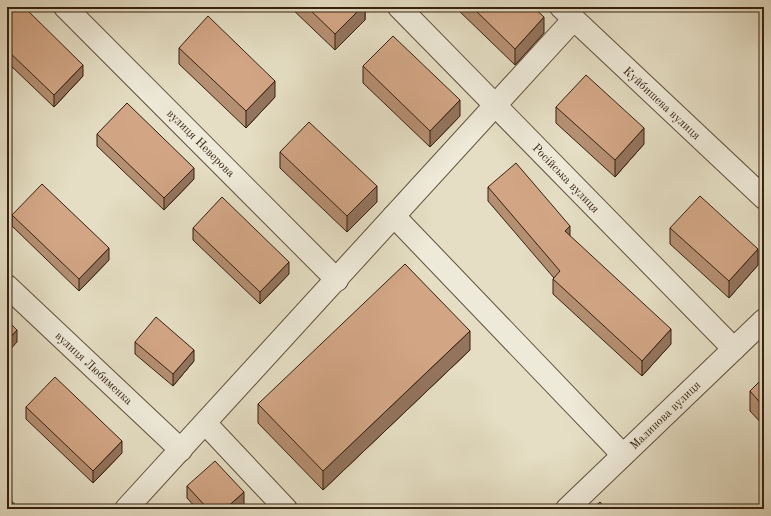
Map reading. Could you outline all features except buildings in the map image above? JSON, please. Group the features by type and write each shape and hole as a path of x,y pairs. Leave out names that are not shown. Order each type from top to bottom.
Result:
{"street":[{"name":"вулиця Неверова","path":"65,7 337,280"},
{"name":"Російська вулиця","path":"399,7 734,349"},
{"path":"126,509 206,424 495,106 567,13"},
{"name":"Куйбишева вулиця","path":"567,13 764,198"},
{"path":"394,216 623,455"},
{"name":"вулиця Любименка","path":"7,286 181,450"},
{"name":"Малинова вулиця","path":"567,509 764,320"},
{"path":"206,424 286,509"}]}
